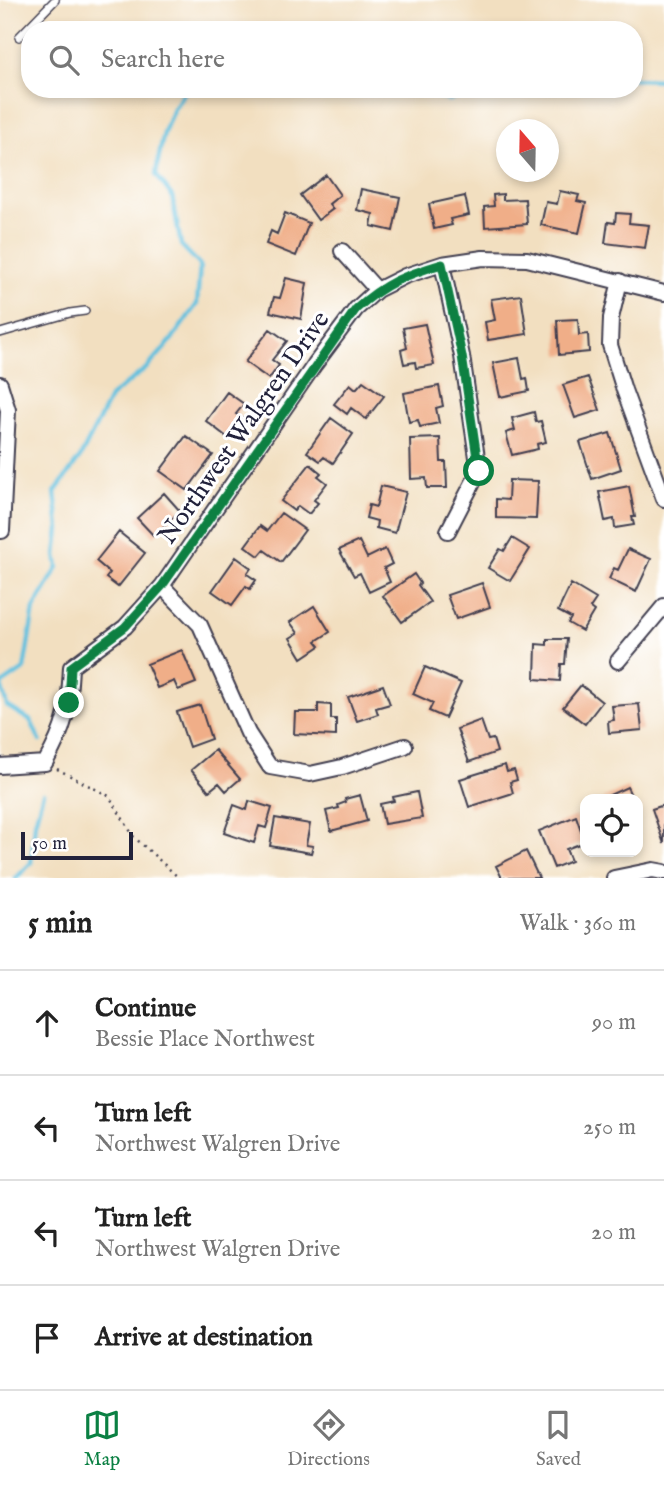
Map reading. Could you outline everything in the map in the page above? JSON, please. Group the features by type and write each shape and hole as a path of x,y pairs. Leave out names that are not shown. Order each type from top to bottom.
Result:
{"street":[{"path":"342,251 377,290"},
{"name":"Northwest Walgren Drive","path":"45,763 61,736 69,703 71,667 125,627 162,586 315,364 356,309 377,290 405,275 442,264 483,258 527,259 664,293"},
{"path":"442,264 462,356 479,471 448,531"},
{"path":"620,281 611,318 610,345 664,499"},
{"path":"0,384 4,411 0,531"},
{"path":"162,586 200,625 248,733 270,767 310,774 342,767 405,746"},
{"path":"618,661 664,606"},
{"path":"0,766 45,763"},
{"path":"614,878 653,870 664,872"}],"lane":[{"path":"35,21 55,0"},
{"path":"0,333 85,311"}],"path":[{"path":"45,763 109,796 134,837 179,878"}],"building":[{"path":"326,175 340,195 329,204 333,209 318,220 300,195"},
{"path":"361,189 400,197 393,231 371,226 373,214 357,210"},
{"path":"560,191 579,195 577,201 586,203 579,233 541,225 546,202 557,204"},
{"path":"503,194 503,200 525,199 527,224 485,227 484,207 494,206 493,195"},
{"path":"465,196 469,215 450,219 452,225 434,229 429,204"},
{"path":"285,213 309,223 296,256 266,244 271,231 277,234"},
{"path":"616,213 630,214 629,223 649,225 645,248 605,243 608,222 615,223"},
{"path":"286,278 307,283 301,319 270,312 274,297 280,298"},
{"path":"521,295 527,334 488,340 485,322 495,320 491,299"},
{"path":"578,319 579,335 588,334 589,352 559,355 557,320"},
{"path":"425,324 434,365 416,368 415,362 404,364 401,350 407,348 403,328"},
{"path":"270,329 287,341 272,360 279,365 269,379 245,362"},
{"path":"519,358 523,379 527,378 529,391 500,397 493,363"},
{"path":"588,377 600,410 575,418 563,385"},
{"path":"363,381 384,396 366,419 351,408 347,414 334,404 350,384 356,389"},
{"path":"439,386 443,406 436,408 439,423 420,427 418,420 409,422 404,393"},
{"path":"227,392 244,404 236,414 242,418 227,437 206,421"},
{"path":"534,412 536,422 541,421 546,442 537,444 538,449 512,455 506,433 515,430 512,418"},
{"path":"331,418 353,434 333,463 324,457 320,461 307,452"},
{"path":"610,433 621,469 592,479 580,442"},
{"path":"186,436 213,455 187,490 160,471"},
{"path":"440,438 441,462 446,462 447,488 427,488 426,478 411,479 410,439"},
{"path":"310,464 321,473 318,476 327,483 314,500 318,503 309,514 298,506 294,511 281,501"},
{"path":"509,480 538,481 536,519 496,518 496,499 508,500"},
{"path":"381,486 406,492 395,533 376,528 377,521 366,518 369,505 376,507"},
{"path":"629,486 634,525 615,528 614,519 605,521 599,492"},
{"path":"164,493 180,511 154,536 137,518"},
{"path":"281,513 305,530 281,562 264,550 259,556 245,546 260,526 267,531"},
{"path":"119,532 145,553 118,587 106,578 110,573 96,561"},
{"path":"512,538 530,549 510,581 488,568 500,549 504,551"},
{"path":"359,541 367,558 385,549 392,564 384,568 390,582 369,592 360,573 354,576 339,550"},
{"path":"628,549 651,559 636,592 609,579 614,568 618,570"},
{"path":"236,557 251,568 247,574 256,580 250,589 246,586 232,605 212,591"},
{"path":"414,574 430,602 402,622 383,596"},
{"path":"482,583 490,607 456,619 447,595"},
{"path":"571,584 596,599 590,608 594,611 582,631 568,623 571,618 558,611"},
{"path":"314,606 330,632 316,641 320,646 302,658 290,638 298,633 290,622"},
{"path":"547,639 567,639 565,664 561,664 560,681 535,679 536,644 547,645"},
{"path":"182,650 196,683 178,690 174,681 157,688 147,664"},
{"path":"425,667 461,683 445,718 429,711 433,703 413,694"},
{"path":"383,685 390,704 376,708 378,714 357,721 348,697"},
{"path":"581,685 602,702 585,724 563,707"},
{"path":"318,704 331,705 331,719 336,719 336,736 294,734 295,712 318,712"},
{"path":"639,704 642,730 609,733 608,721 614,720 612,706"},
{"path":"200,705 211,739 189,747 177,712"},
{"path":"481,720 488,740 493,739 497,752 469,762 457,729"},
{"path":"215,750 240,779 226,791 219,783 209,791 191,770"},
{"path":"505,765 507,772 514,770 517,780 510,782 513,793 469,807 460,779"},
{"path":"627,787 630,794 612,794"},
{"path":"417,792 422,818 384,824 380,804 394,801 393,797"},
{"path":"360,795 367,821 331,831 326,811 339,808 338,805 346,802 345,799"},
{"path":"249,801 272,808 266,828 259,826 254,843 224,833 234,805 247,810"},
{"path":"664,805 664,844 652,809"},
{"path":"576,816 580,828 580,844 566,849 571,861 554,868 539,831"},
{"path":"275,818 310,824 306,845 313,846 311,853 270,846"},
{"path":"526,851 539,878 502,878 496,866"}],"waterway":[{"path":"643,79 664,80"},
{"path":"40,741 31,721 7,706 1,685 24,669 34,609 58,567 56,555 59,529 55,492 81,456 111,396 148,367 197,304 200,265 181,245 172,196 156,175 165,130 181,98"},
{"path":"443,98 455,98"},
{"path":"16,878 31,863 35,822 43,793"}],"route":[{"path":"69,703 71,667 125,627 162,586 356,309 377,290 405,275 442,264 462,356 479,471"}]}
